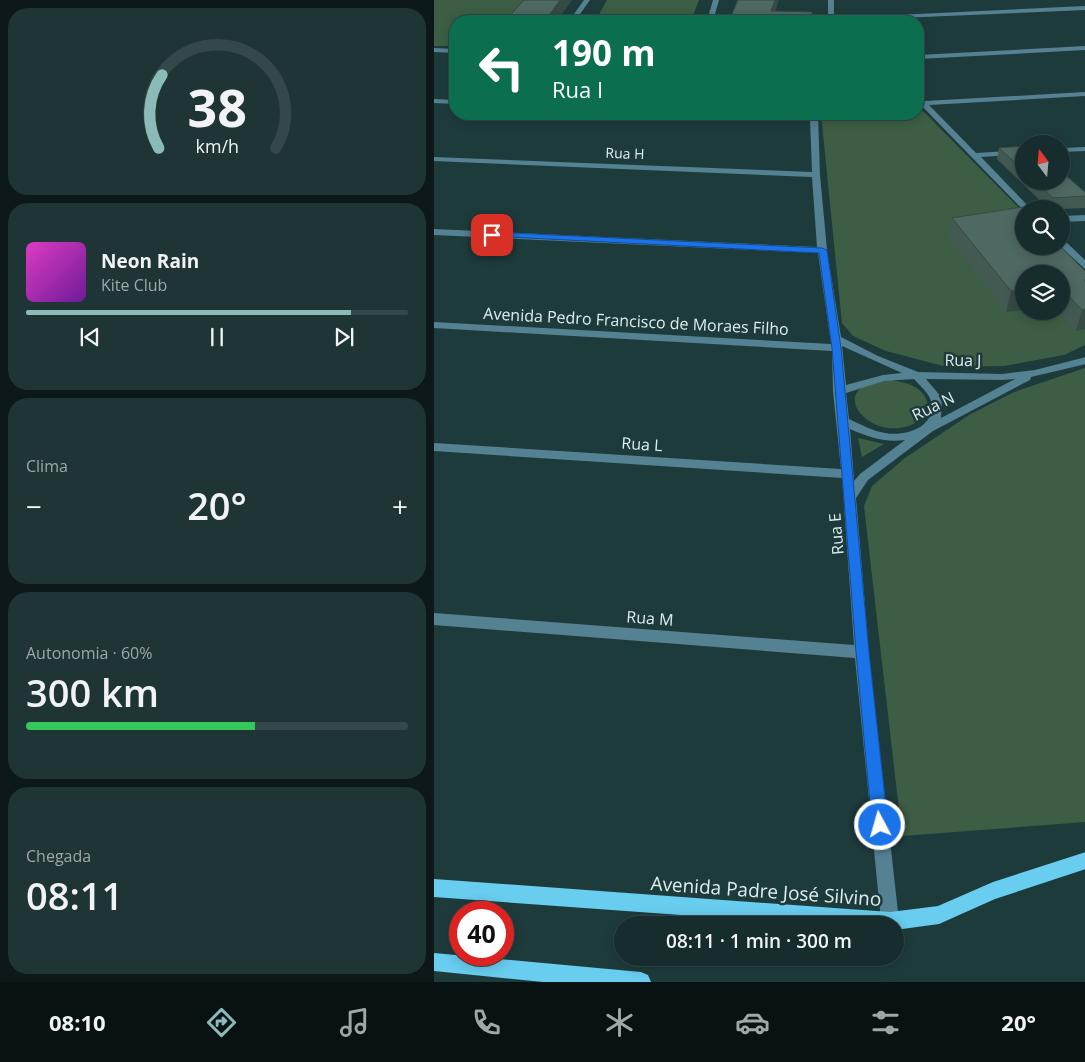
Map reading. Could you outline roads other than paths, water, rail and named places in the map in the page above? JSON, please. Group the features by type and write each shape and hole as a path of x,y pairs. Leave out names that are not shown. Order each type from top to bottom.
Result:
{"main road":[{"name":"Avenida Padre José Silvino","path":"904,919 939,915 993,891 1085,860"},
{"name":"Avenida Padre José Silvino","path":"434,888 821,916"},
{"path":"434,962 641,982"}],"street":[{"path":"576,15 587,0"},
{"path":"712,15 716,0"},
{"path":"831,0 831,15"},
{"path":"924,16 1085,8"},
{"path":"924,57 1085,48"},
{"path":"434,50 449,51"},
{"path":"924,100 1085,94"},
{"path":"434,101 449,102"},
{"path":"924,103 1019,200"},
{"name":"Rua E","path":"814,120 822,250 836,343 862,652 889,916"},
{"path":"1070,150 1085,149"},
{"path":"976,155 1015,153"},
{"name":"Rua H","path":"434,159 816,175"},
{"path":"1070,219 1085,218"},
{"path":"434,232 822,250"},
{"path":"1070,251 1085,266"},
{"name":"Avenida Pedro Francisco de Moraes Filho","path":"434,325 836,343"},
{"path":"836,343 917,375 936,398 937,409 936,417 928,429 864,477 849,498"},
{"name":"Rua J","path":"839,391 883,378 917,375 982,377 1034,373 1085,360"},
{"name":"Rua N","path":"842,420 864,431 893,438 904,437 928,429 1034,373"},
{"name":"Rua L","path":"434,447 847,474"},
{"name":"Rua M","path":"434,618 862,652"}]}
